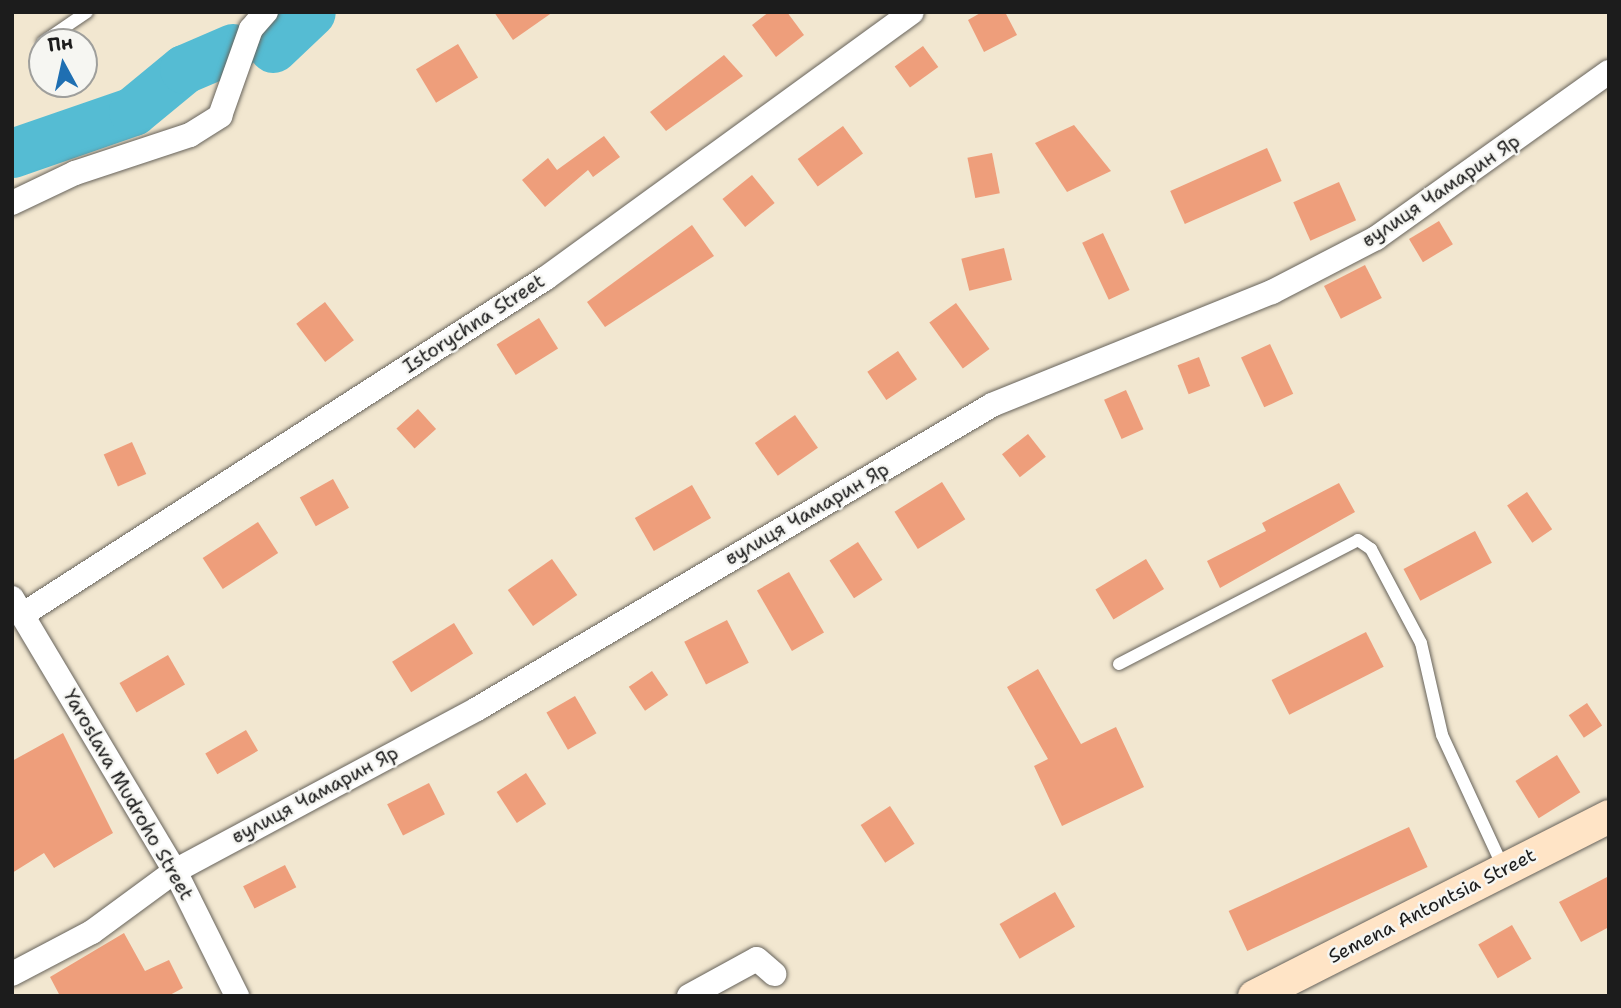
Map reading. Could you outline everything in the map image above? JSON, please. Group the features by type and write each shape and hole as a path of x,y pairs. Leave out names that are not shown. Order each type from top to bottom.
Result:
{"street":[{"path":"12,203 75,173 190,135 219,116 251,29 266,12"},
{"name":"Istorychna Street","path":"17,606 546,278 912,12"},
{"name":"вулиця Чамарин Яр","path":"12,974 92,932 175,871 477,709 992,405 1272,292 1376,238 1609,72"},
{"name":"Yaroslava Mudroho Street","path":"17,606 175,871 237,996"},
{"name":"Semena Antontsia Street","path":"1254,996 1609,816"},
{"path":"690,996 758,959 774,974"}],"lane":[{"path":"63,28 87,12"},
{"path":"1119,664 1358,540 1371,549 1421,643 1442,735 1504,870"}],"building":[{"path":"494,12 553,12 513,40"},
{"path":"769,12 787,12 804,35 776,57 752,25"},
{"path":"982,12 1005,12 1017,35 984,52 968,20"},
{"path":"458,44 478,77 436,103 416,69"},
{"path":"923,46 938,67 910,88 895,67"},
{"path":"724,55 743,76 666,131 650,112"},
{"path":"1074,125 1111,171 1067,192 1035,143"},
{"path":"843,126 863,154 818,186 798,159"},
{"path":"604,136 620,157 593,177 588,170 545,207 522,180 548,158 557,170"},
{"path":"1267,148 1282,181 1185,224 1170,191"},
{"path":"992,153 1000,193 975,198 967,158"},
{"path":"752,175 775,203 745,227 722,199"},
{"path":"1339,182 1356,220 1310,241 1293,202"},
{"path":"1439,221 1453,244 1423,262 1409,239"},
{"path":"692,225 714,256 605,327 587,302"},
{"path":"1103,233 1130,290 1109,300 1082,243"},
{"path":"1004,248 1012,280 969,291 961,259"},
{"path":"1365,265 1382,298 1341,319 1324,286"},
{"path":"325,302 354,340 325,362 296,324"},
{"path":"956,303 990,349 963,369 929,322"},
{"path":"539,318 558,349 516,375 497,344"},
{"path":"1270,344 1293,394 1264,407 1241,358"},
{"path":"898,351 917,379 886,400 867,372"},
{"path":"1199,357 1210,386 1189,394 1178,365"},
{"path":"1126,390 1143,429 1122,439 1104,400"},
{"path":"418,409 436,429 415,448 396,428"},
{"path":"795,415 818,448 778,476 755,443"},
{"path":"1028,434 1046,457 1020,477 1002,454"},
{"path":"132,442 146,474 118,487 104,455"},
{"path":"333,479 349,508 316,526 300,497"},
{"path":"942,482 965,519 918,549 895,512"},
{"path":"1339,483 1355,512 1220,588 1207,561 1266,531 1262,523"},
{"path":"692,485 711,518 654,551 635,518"},
{"path":"1527,492 1552,529 1532,543 1507,505"},
{"path":"258,522 278,553 223,589 203,558"},
{"path":"1475,531 1492,563 1420,601 1403,569"},
{"path":"858,542 883,580 854,598 829,561"},
{"path":"552,559 577,595 533,626 508,590"},
{"path":"1146,559 1164,589 1113,619 1095,589"},
{"path":"789,572 824,633 792,651 757,590"},
{"path":"727,620 749,663 706,685 684,642"},
{"path":"454,623 473,654 411,692 392,662"},
{"path":"1366,632 1384,667 1289,715 1272,680"},
{"path":"168,655 185,684 137,712 120,683"},
{"path":"1038,669 1081,744 1116,727 1144,787 1062,826 1034,766 1048,759 1007,687"},
{"path":"652,671 668,695 645,711 629,687"},
{"path":"575,696 596,733 568,750 546,712"},
{"path":"1587,703 1602,725 1584,738 1569,715"},
{"path":"246,730 258,751 217,774 205,754"},
{"path":"63,733 113,833 54,868 44,853 12,873 12,761"},
{"path":"1557,755 1580,792 1539,818 1515,781"},
{"path":"526,773 546,804 517,823 497,792"},
{"path":"429,783 445,814 403,836 387,804"},
{"path":"890,806 915,844 885,863 861,825"},
{"path":"1409,827 1428,867 1247,951 1229,911"},
{"path":"285,865 296,887 254,909 243,886"},
{"path":"1609,876 1609,927 1581,942 1559,902"},
{"path":"1055,892 1075,927 1020,959 1000,924"},
{"path":"1512,925 1532,959 1498,978 1478,944"},
{"path":"124,933 145,971 169,960 183,988 168,996 60,996 50,977"}],"waterway":[{"path":"273,48 311,12"},
{"path":"12,153 133,111 184,69 233,48"}]}
